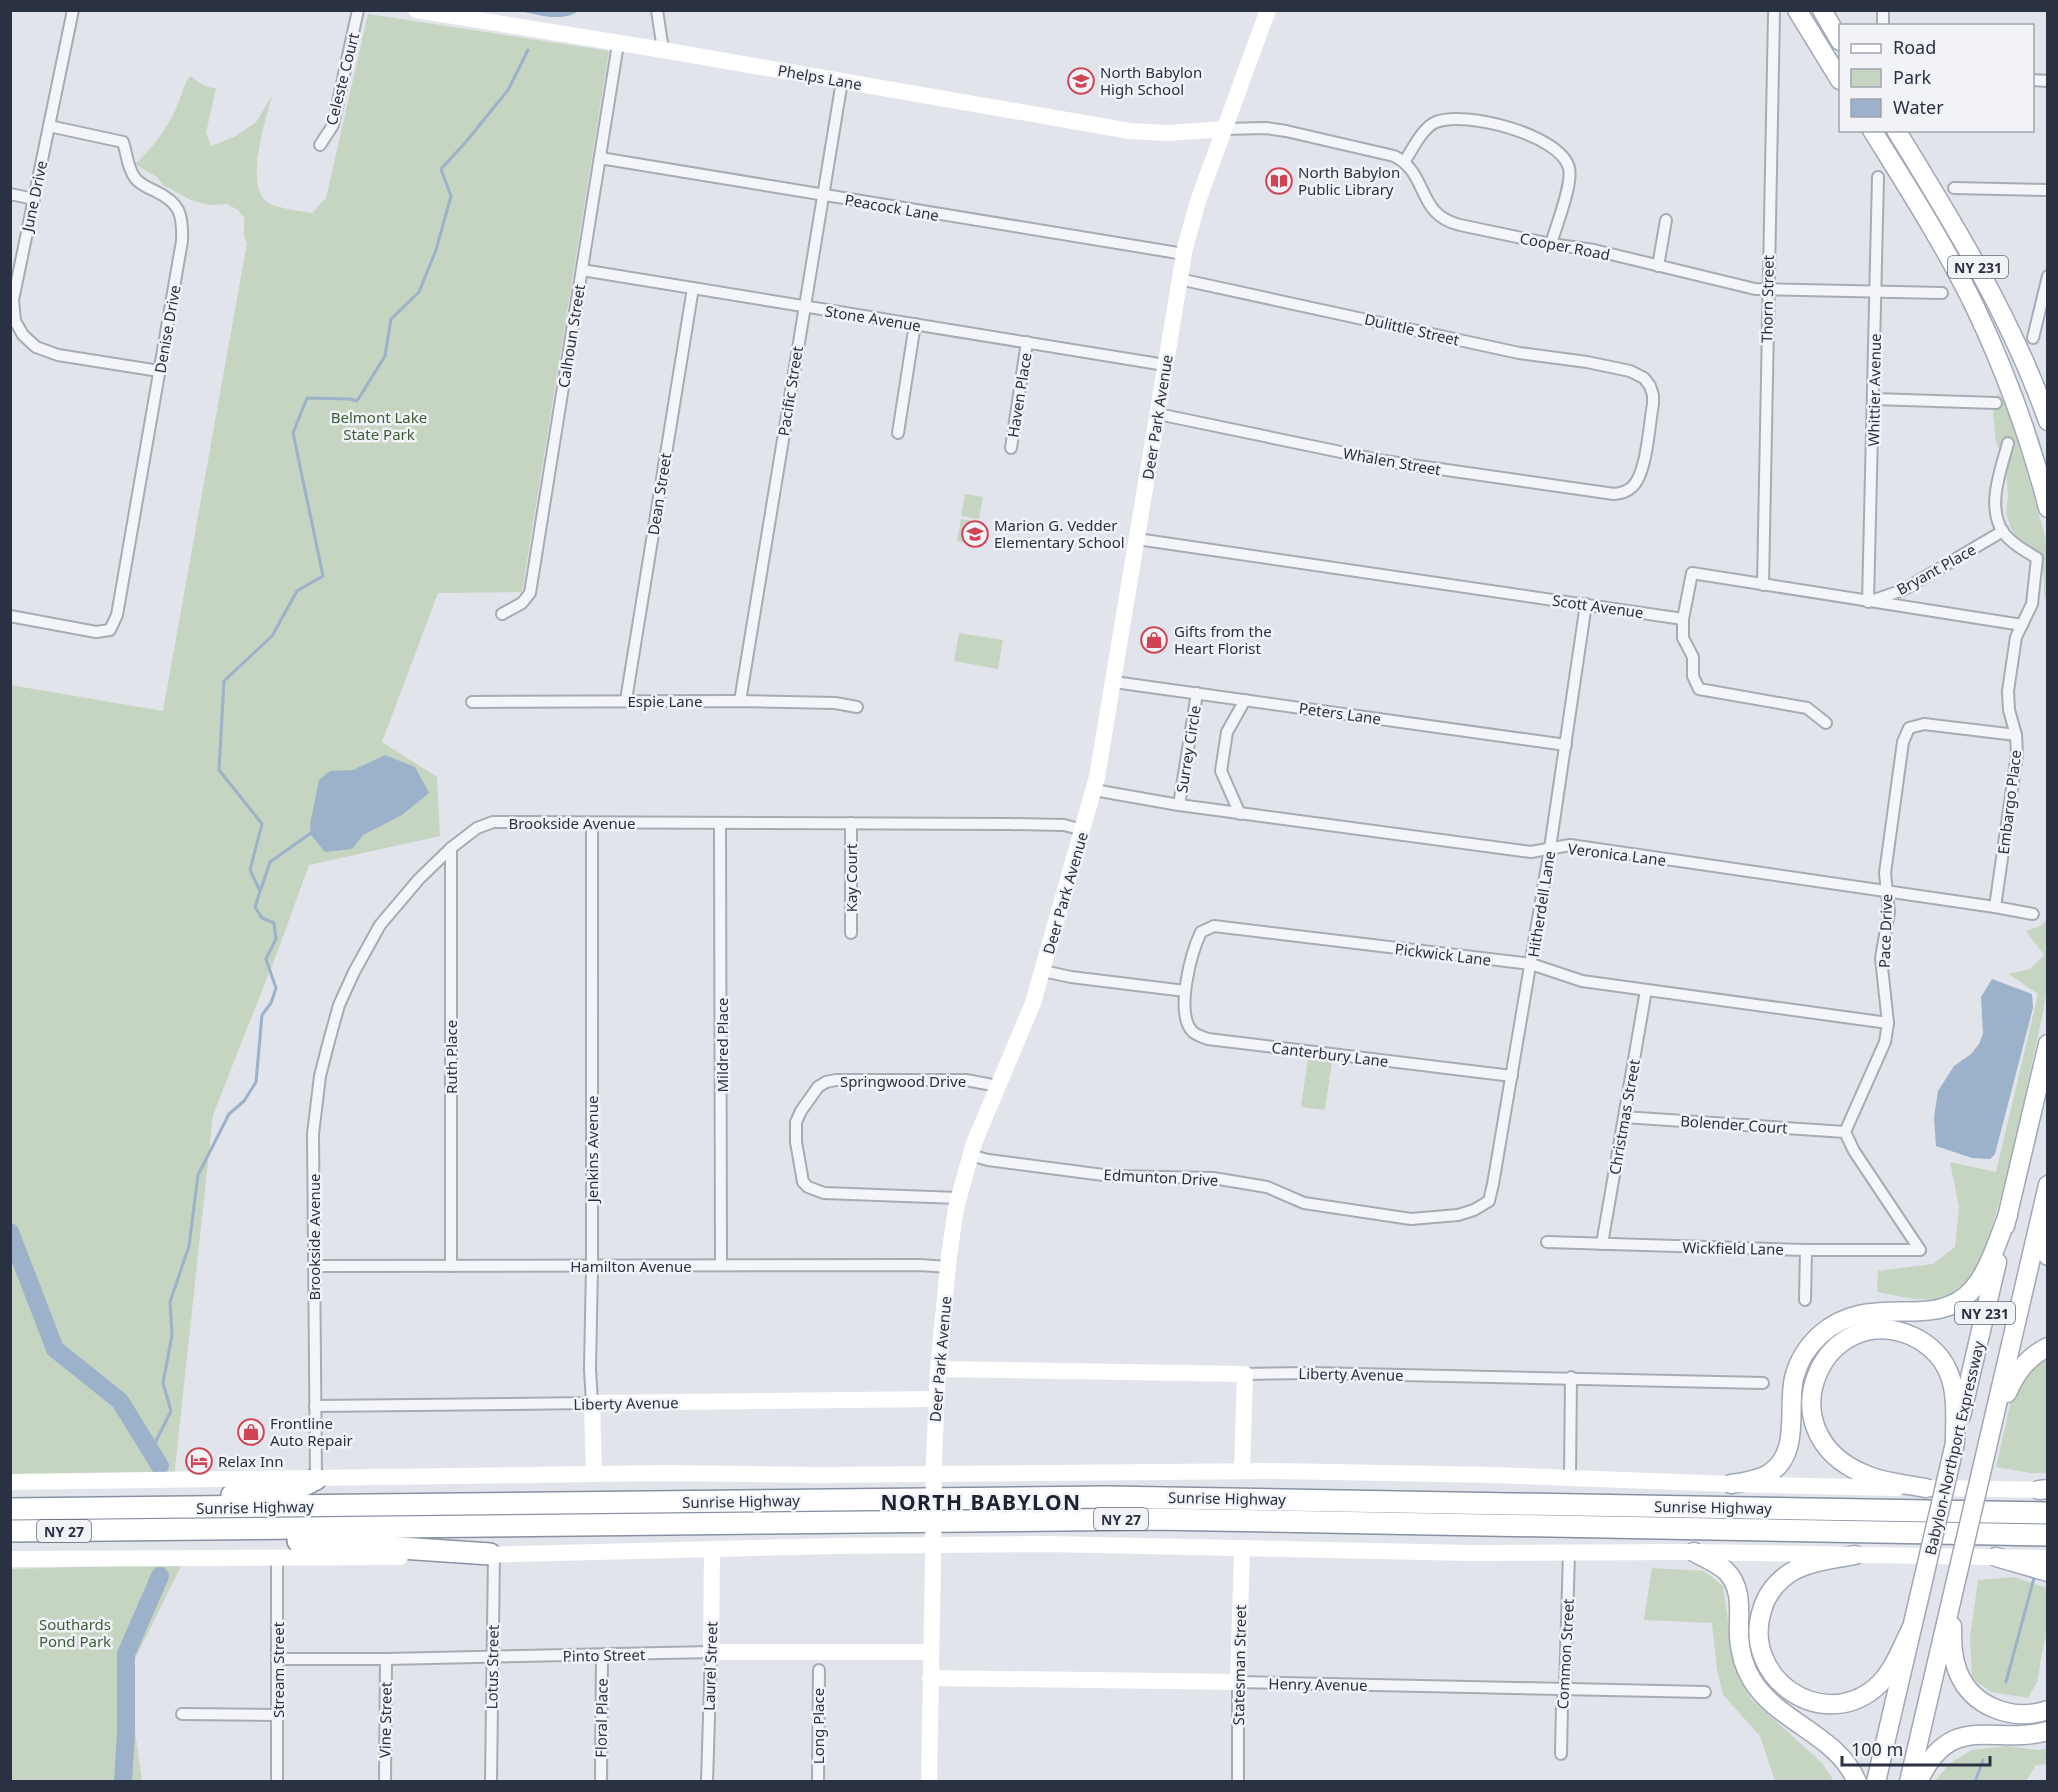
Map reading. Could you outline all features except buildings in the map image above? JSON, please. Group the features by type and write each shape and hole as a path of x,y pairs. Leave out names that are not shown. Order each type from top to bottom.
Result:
{"highway":[{"path":"79,1509 168,1497 249,1493 300,1486 316,1479"},
{"name":"Sunrise Highway","path":"10,1509 1118,1497 2048,1513"},
{"name":"Sunrise Highway","path":"10,1532 1154,1519 2048,1535"},
{"path":"194,1530 269,1539 492,1554"}],"main road":[{"name":"Phelps Lane","path":"416,10 1130,130 1168,133 1224,129"},
{"name":"Deer Park Avenue","path":"929,1782 936,1400 948,1267 958,1198 970,1155 1026,1025 1094,790 1114,682 1184,254 1198,201 1268,10"},
{"path":"1797,10 1839,78"},
{"path":"1822,10 1839,39"},
{"name":"NY 231","path":"1873,132 1935,232 1977,313 2016,406 2048,508"},
{"name":"NY 231","path":"1897,132 1963,240 1990,290 2024,362 2048,421"},
{"name":"Babylon-Northport Expressway","path":"1876,1782 2048,1044"},
{"name":"NY 231","path":"1910,1782 2048,1185"},
{"path":"1731,1485 1766,1475 1783,1459 1790,1439 1795,1377 1807,1351 1820,1335 1836,1323 1856,1314 1877,1311 1929,1311 1945,1308 1960,1300 1974,1288 1983,1273 2008,1215"},
{"path":"2048,1220 2045,1242 2048,1256"},
{"path":"1926,1488 1863,1474 1844,1463 1829,1450 1815,1426 1811,1406 1813,1386 1825,1360 1831,1352 1846,1341 1875,1331 1896,1331 1923,1342 1938,1354 1951,1379 1954,1398 1955,1443"},
{"path":"1994,1419 2020,1369 2031,1357 2048,1347"},
{"name":"Liberty Avenue","path":"938,1369 1245,1374"},
{"path":"1242,1472 1245,1374"},
{"name":"Liberty Avenue","path":"592,1403 936,1400"},
{"name":"Jenkins Avenue","path":"592,1403 594,1474"},
{"name":"Sunrise Highway","path":"10,1482 665,1473 820,1476 1242,1472 1570,1478 1731,1485 2045,1490"},
{"path":"10,1559 462,1556 836,1546 1019,1544 1242,1549 1569,1553 1694,1552 2048,1558"},
{"name":"Statesman Street","path":"1238,1682 1242,1549"},
{"name":"Laurel Street","path":"711,1652 712,1550"},
{"path":"1694,1552 1724,1569 1735,1585 1739,1598 1742,1655 1756,1686 1770,1700 1836,1750 1846,1761 1857,1782"},
{"path":"1855,1555 1798,1569 1783,1578 1772,1589 1764,1604 1758,1629 1761,1653 1774,1676 1793,1693 1809,1700 1832,1703 1848,1701 1864,1695 1881,1682 1890,1670 1911,1629"},
{"path":"1996,1557 2048,1572"},
{"path":"1951,1602 1953,1655 1958,1673 1968,1688 1986,1705 2002,1711 2027,1714 2048,1710"},
{"name":"Pinto Street","path":"711,1652 931,1652"},
{"name":"Henry Avenue","path":"930,1678 1238,1682"},
{"path":"1918,1782 1932,1758 1943,1746 1957,1738 1980,1734 2025,1734 2048,1731"}],"street":[{"path":"49,126 74,10"},
{"name":"Celeste Court","path":"320,145 333,124 358,10"},
{"path":"657,10 663,50"},
{"name":"Thorn Street","path":"1763,585 1774,14"},
{"name":"Calhoun Street","path":"502,614 522,603 530,593 618,44"},
{"name":"Pacific Street","path":"740,701 842,81"},
{"path":"1224,129 1266,128 1286,131 1382,152 1404,162 1427,129 1436,122 1483,121 1500,124 1554,149 1567,163 1570,179 1551,244"},
{"name":"June Drive","path":"49,126 13,300 15,321 23,335 36,347 58,355 159,371"},
{"name":"Denise Drive","path":"10,616 96,632 110,630 117,615 182,241 183,225 179,209 169,198 136,180 129,168 123,142 49,126"},
{"name":"Peacock Lane","path":"600,158 1184,254"},
{"name":"Cooper Road","path":"1404,162 1413,171 1430,207 1442,218 1460,225 1551,244 1594,250 1767,290 1941,293"},
{"name":"Whittier Avenue","path":"1868,602 1878,177"},
{"path":"1954,188 2048,190"},
{"path":"10,194 34,199"},
{"path":"1658,266 1666,220"},
{"name":"Stone Avenue","path":"582,270 1165,365"},
{"path":"2033,339 2048,276"},
{"name":"Dulittle Street","path":"1179,279 1519,353 1596,363 1629,371 1644,378 1652,390 1653,404 1641,472 1628,490"},
{"name":"Dean Street","path":"626,700 693,288"},
{"path":"898,433 915,324"},
{"name":"Haven Place","path":"1011,448 1027,342"},
{"path":"1874,399 1996,403"},
{"name":"Whalen Street","path":"1158,414 1384,461 1604,493 1619,493 1628,490"},
{"path":"2002,531 1996,516 1995,502 1997,483 2008,443"},
{"name":"Bryant Place","path":"1868,602 1903,590 2002,531"},
{"name":"Embargo Place","path":"1995,907 2017,754 2008,691 2016,637 2032,604 2037,558 2014,543 2002,531"},
{"name":"Scott Avenue","path":"1137,540 1683,619"},
{"path":"1826,723 1807,708 1699,689 1693,676 1693,657 1683,638 1683,619 1692,573 2022,625"},
{"name":"Hitherdell Lane","path":"1489,1202 1550,848 1586,604"},
{"name":"Peters Lane","path":"1114,682 1566,745"},
{"name":"Surrey Circle","path":"1179,806 1197,693"},
{"path":"1240,814 1221,771 1227,732 1245,700"},
{"name":"Espie Lane","path":"472,702 740,701 836,703 857,707"},
{"name":"Pace Drive","path":"1845,1132 1885,1042 1888,1023 1881,958 1888,912 1885,873 1901,753 1909,728 1924,724 2016,735"},
{"name":"Veronica Lane","path":"1094,790 1179,806 1531,852 1570,845 2033,914"},
{"name":"Brookside Avenue","path":"316,1479 313,1134 320,1076 339,1005 354,972 380,926 419,879 451,848 477,828 493,822 1064,825 1083,830"},
{"name":"Kay Court","path":"851,823 851,933"},
{"name":"Jenkins Avenue","path":"592,824 590,1369 592,1403"},
{"name":"Mildred Place","path":"720,824 721,1265"},
{"name":"Ruth Place","path":"451,848 451,1266"},
{"name":"Pickwick Lane","path":"1185,991 1195,944 1201,932 1214,926 1531,964 1582,981 1888,1023"},
{"path":"1043,970 1071,977 1185,991"},
{"name":"Christmas Street","path":"1602,1244 1646,990"},
{"name":"Canterbury Lane","path":"1185,991 1186,1022 1193,1033 1208,1039 1512,1076"},
{"name":"Springwood Drive","path":"958,1198 824,1193 808,1187 800,1174 796,1122 818,1087 836,1080 966,1080 998,1086"},
{"name":"Bolender Court","path":"1624,1117 1845,1132"},
{"name":"Wickfield Lane","path":"1546,1242 1806,1250 1920,1250 1854,1151 1845,1132"},
{"name":"Edmunton Drive","path":"970,1155 988,1160 1105,1176 1199,1177 1247,1183 1267,1187 1304,1203 1411,1219 1458,1215 1489,1202"},
{"path":"1806,1250 1806,1300"},
{"name":"Hamilton Avenue","path":"315,1266 931,1265 948,1267"},
{"name":"Liberty Avenue","path":"1245,1374 1572,1377 1763,1383"},
{"path":"1570,1478 1572,1377"},
{"name":"Liberty Avenue","path":"315,1407 592,1403"},
{"name":"Common Street","path":"1561,1754 1569,1553"},
{"name":"Lotus Street","path":"491,1782 492,1554"},
{"name":"Stream Street","path":"277,1558 277,1782"},
{"name":"Pinto Street","path":"278,1659 711,1652"},
{"name":"Laurel Street","path":"707,1782 711,1652"},
{"name":"Floral Place","path":"601,1782 602,1655"},
{"name":"Vine Street","path":"385,1782 386,1659"},
{"name":"Long Place","path":"818,1782 819,1670"},
{"name":"Henry Avenue","path":"1238,1682 1705,1692"},
{"name":"Statesman Street","path":"1238,1682 1238,1782"},
{"path":"182,1713 278,1715"}],"green space":[{"name":"Belmont Lake State Park","path":"368,14 609,51 522,592 438,593 382,742 437,777 440,836 309,865 213,1115 174,1478 11,1476 10,685 163,711 247,243 244,236 244,218 238,210 227,204 209,205 191,200 163,185 157,177 135,164 167,125 190,76 205,86 216,88 206,133 211,146 234,137 256,122 272,96 257,167 260,194 267,202 275,206 312,213 326,198"},
{"path":"1998,393 2012,420 2047,543 2047,608 2041,562 2018,541 2006,513 2008,496 2006,466 1996,442 1993,414"},
{"path":"965,494 983,497 979,519 961,516"},
{"path":"961,519 979,522 976,544 957,541"},
{"path":"959,633 1003,640 998,669 954,661"},
{"path":"2047,918 2047,988 2043,1012 2011,1161 1984,1255 1972,1277 1956,1293 1939,1300 1914,1299 1877,1292 1878,1271 1933,1264 1955,1247 1959,1208 1950,1162 1996,1172 2038,994 2009,974 2030,969 2044,955 2026,931 2042,925"},
{"path":"1308,1058 1332,1061 1325,1110 1301,1107"},
{"path":"2047,1357 2047,1473 2031,1473 1996,1467 2018,1378"},
{"name":"Southards Pond Park","path":"182,1564 134,1661 135,1731 142,1781 11,1781 10,1569"},
{"path":"1652,1568 1704,1571 1723,1586 1734,1664 1751,1699 1822,1763 1834,1781 1775,1781 1760,1736 1723,1695 1717,1669 1712,1623 1644,1620"},
{"path":"2014,1577 2047,1588 2047,1632 2038,1680 2028,1698 1991,1692 1972,1678 1970,1638 1978,1580"},
{"path":"2006,1746 2039,1750 2047,1748 2047,1764 2036,1765 2026,1781 1935,1781 1949,1764 1972,1750"}],"water":[{"path":"518,11 579,11 572,15 557,17"},
{"path":"385,755 415,767 429,793 402,815 363,835 352,849 325,852 311,835 310,824 319,780 330,771 353,770"},
{"path":"1992,979 2032,994 2033,1008 1995,1154 1990,1159 1972,1158 1936,1146 1934,1117 1938,1091 1954,1066 1971,1054 1979,1044 1983,1034 1981,997"}],"waterway":[{"path":"151,1451 171,1411 163,1383 172,1335 170,1302 189,1246 198,1175 229,1114 244,1101 256,1082 262,1015 271,1003 276,988 266,959 276,939 274,923 262,918 255,907 260,891 250,870 262,824 219,770 224,681 272,636 297,591 323,576 293,433 307,398 357,401 385,356 391,319 419,292 436,250 451,196 441,169 508,90 528,50"},
{"path":"261,889 270,862 311,833"},
{"path":"10,1232 55,1349 120,1401 160,1466"},
{"path":"123,1782 126,1732 126,1654 160,1576"},
{"path":"2006,1682 2034,1578"},
{"path":"1975,1782 1983,1760"}],"place":[{"name":"North Babylon High School","path":"1081,81"},
{"name":"North Babylon Public Library","path":"1279,181"},
{"name":"Marion G. Vedder Elementary School","path":"975,534"},
{"name":"Gifts from the Heart Florist","path":"1154,640"},
{"name":"Frontline Auto Repair","path":"251,1432"},
{"name":"Relax Inn","path":"199,1461"}],"district":[{"name":"NORTH BABYLON","path":"981,1502"}]}
